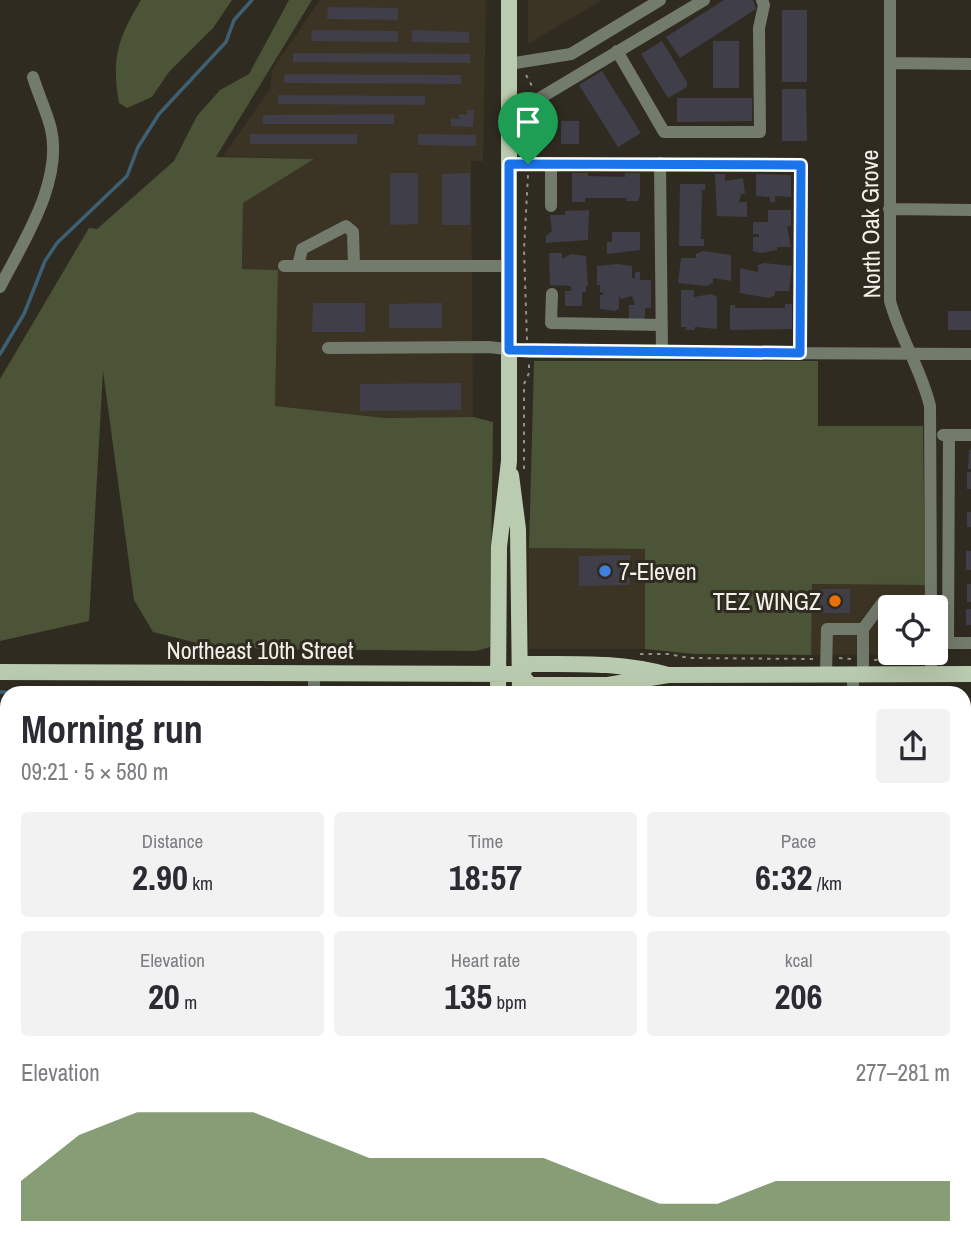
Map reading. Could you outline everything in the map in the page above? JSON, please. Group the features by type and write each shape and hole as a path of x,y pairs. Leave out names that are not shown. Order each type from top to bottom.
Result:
{"main road":[{"path":"498,686 500,535 509,461 509,0"},
{"path":"509,461 518,529 520,686"},
{"name":"Northeast 10th Street","path":"0,672 520,674 530,685 608,685 667,675 826,667 971,674"}],"street":[{"path":"509,65 571,54 660,0"},
{"path":"509,132 541,132 540,98 704,0"},
{"path":"617,51 664,132 760,132 759,27 764,5 762,0"},
{"name":"North Oak Grove","path":"890,0 890,301 897,328 923,376 930,406 931,595"},
{"path":"890,63 971,64"},
{"path":"0,287 30,228 52,165 51,130 33,78"},
{"path":"660,163 662,352"},
{"path":"509,164 801,165 800,353"},
{"path":"551,164 551,206"},
{"path":"889,209 971,210"},
{"path":"298,266 302,249 346,226 353,232 354,266"},
{"path":"284,265 509,266"},
{"path":"552,294 551,324 661,325"},
{"path":"328,348 528,352 971,354"},
{"path":"931,435 971,435"},
{"path":"949,435 948,643 971,643"},
{"path":"855,686 860,669 863,629 878,609"},
{"path":"826,667 827,629 863,629"},
{"path":"932,665 932,674"},
{"path":"314,673 314,686"}],"path":[{"path":"526,63 526,76 533,89"},
{"path":"524,471 524,384 529,373 524,250 528,164"},
{"path":"634,654 669,654 689,658 860,669 880,665"}],"shaded area":[{"path":"320,0 486,0 483,161 471,161 473,417 385,418 275,406 278,270 242,269 243,202 314,159 323,159 223,156 270,89 272,70"},
{"path":"528,0 602,0 528,44"},
{"path":"529,548 645,549 645,649 529,649"},
{"path":"811,584 925,585 925,595 878,595 878,654 811,655"}],"green space":[{"path":"141,0 232,0 213,28 169,72 152,97 127,108 119,103 116,61 122,38"},
{"path":"289,0 312,0 216,157 314,159 243,203 242,269 278,270 275,406 385,418 473,417 493,422 490,647 476,651 263,649 201,644 153,632 134,600 103,371 89,621 0,641 0,379 89,228 97,229 174,161 197,116 220,90 249,74"},
{"path":"534,361 818,361 818,426 923,426 925,585 812,584 811,655 694,654 645,649 645,549 529,548"}],"building":[{"path":"724,0 753,0 756,9 680,58 666,37"},
{"path":"328,7 398,8 398,20 327,19"},
{"path":"782,10 807,10 807,82 782,82"},
{"path":"312,30 398,31 398,42 311,41"},
{"path":"412,30 469,32 469,43 412,42"},
{"path":"662,41 687,82 687,87 668,98 641,54"},
{"path":"713,41 739,41 739,88 713,88"},
{"path":"293,53 470,54 470,63 293,62"},
{"path":"602,71 641,133 618,147 579,85"},
{"path":"285,74 461,75 461,84 284,83"},
{"path":"782,89 806,89 807,141 782,141"},
{"path":"278,95 425,96 425,105 278,104"},
{"path":"677,98 752,98 752,121 677,122"},
{"path":"467,110 474,110 473,127 451,126 451,118 459,119 459,114 467,115"},
{"path":"394,114 394,124 263,124 263,115"},
{"path":"561,121 579,121 579,144 561,144"},
{"path":"250,134 357,134 357,144 250,144"},
{"path":"418,134 476,135 476,146 418,145"},
{"path":"390,173 418,173 418,224 390,225"},
{"path":"470,173 470,225 442,225 442,174"},
{"path":"572,173 625,177 625,173 640,173 640,196 638,201 626,201 626,198 585,198 585,202 572,202"},
{"path":"715,174 725,174 725,181 743,178 745,194 741,194 739,202 747,202 747,217 717,216"},
{"path":"756,174 791,175 791,197 775,196 775,202 770,202 770,197 756,196"},
{"path":"680,184 705,184 705,190 702,190 701,239 704,239 704,246 679,246"},
{"path":"589,210 588,240 546,243 546,236 552,231 550,215"},
{"path":"768,210 791,210 791,226 787,226 791,247 777,247 777,250 760,253 753,251 753,237 759,237 759,234 753,234 753,222 768,222"},
{"path":"612,232 640,232 640,250 607,254 607,242 612,242"},
{"path":"703,251 731,255 731,281 713,278 713,283 707,286 678,283 681,258 696,258 696,254"},
{"path":"549,253 562,253 562,259 571,254 586,256 588,286 586,292 582,292 582,306 565,306 565,291 571,291 571,286 550,285"},
{"path":"764,263 792,266 789,291 775,291 775,295 769,298 740,293 740,268 758,272 758,265"},
{"path":"597,266 632,266 632,278 635,278 635,272 640,272 640,280 651,280 651,308 645,308 645,319 629,319 629,305 635,305 632,296 621,299 619,296 619,309 615,311 600,309 600,295 603,295 603,292 600,292 600,285 597,285"},
{"path":"681,290 694,290 694,297 711,294 717,297 717,329 695,327 695,330 686,330 686,327 681,327"},
{"path":"313,303 365,303 365,332 312,332"},
{"path":"442,303 442,328 389,328 389,304"},
{"path":"785,304 792,304 792,329 730,330 730,305 735,305 735,308 785,308"},
{"path":"948,311 971,311 971,330 948,330"},
{"path":"461,383 461,410 360,411 360,384"},
{"path":"971,450 971,469 968,469"},
{"path":"967,472 971,472 971,489 967,489"},
{"path":"967,512 971,512 971,527 967,527"},
{"path":"966,551 971,551 971,570 966,570"},
{"name":"7-Eleven","path":"630,555 630,585 579,586 579,556"},
{"path":"967,584 971,584 971,602 967,602"},
{"name":"TEZ WINGZ","path":"820,589 850,589 850,613 820,613"},
{"path":"966,609 971,609 971,625 966,625"}],"waterway":[{"path":"0,354 24,314 45,261 57,243 127,176 138,147 159,114 226,42 234,20 252,0"}],"place":[{"name":"7-Eleven","path":"605,571"},
{"name":"TEZ WINGZ","path":"835,601"}],"route":[{"path":"509,164 528,164 801,165 800,353 509,350 509,164"}]}
